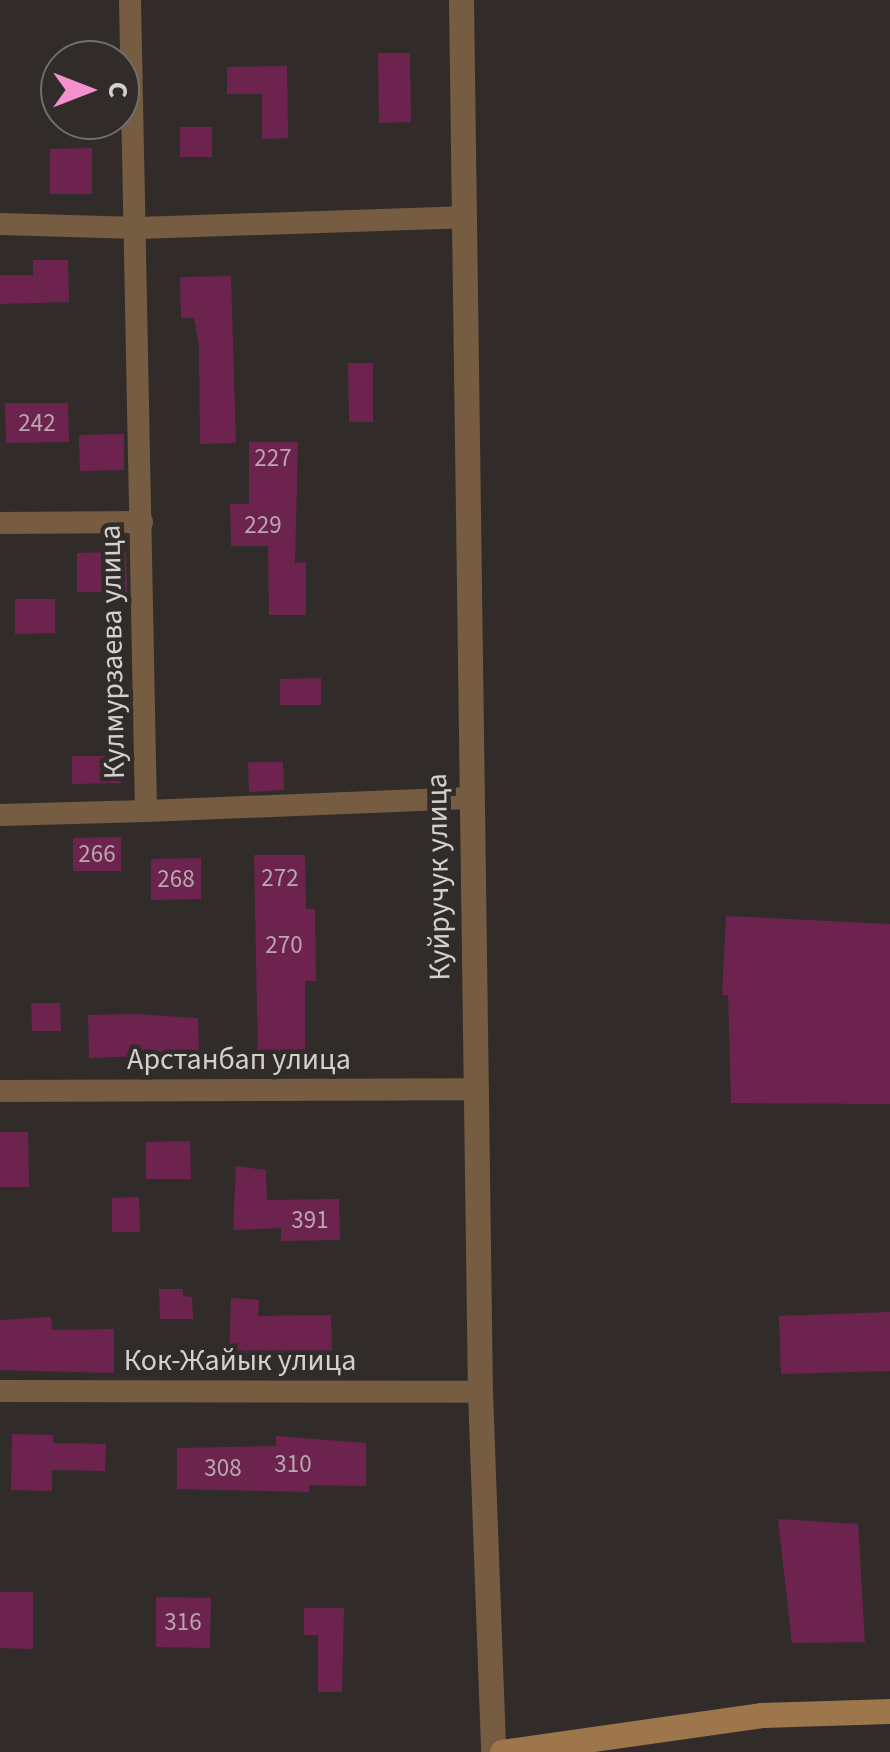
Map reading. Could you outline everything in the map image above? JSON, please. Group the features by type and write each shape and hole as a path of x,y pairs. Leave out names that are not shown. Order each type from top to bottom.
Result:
{"main road":[{"path":"502,1752 762,1715 890,1711"}],"street":[{"name":"Кулмурзаева улица","path":"130,0 138,228 146,811 469,798"},
{"name":"Куйручук улица","path":"461,0 469,798 478,1089 480,1392 493,1752"},
{"path":"0,224 138,228 463,218"},
{"path":"0,524 142,522"},
{"path":"0,815 146,811"},
{"name":"Арстанбап улица","path":"0,1091 478,1089"},
{"name":"Кок-Жайык улица","path":"0,1391 480,1392"}],"building":[{"path":"378,53 410,53 411,122 379,123"},
{"path":"287,66 288,138 262,139 262,94 227,94 227,67"},
{"path":"180,127 212,127 212,157 180,157"},
{"path":"92,148 92,194 50,194 50,149"},
{"path":"33,260 68,260 69,302 0,304 0,275 33,275"},
{"path":"231,276 236,443 200,444 199,345 194,318 181,318 180,277"},
{"path":"348,363 373,363 373,422 349,422"},
{"path":"5,403 68,403 69,442 6,443"},
{"path":"124,434 124,470 80,471 79,435"},
{"path":"249,442 298,442 295,563 306,562 306,615 269,615 268,546 231,546 230,504 249,504"},
{"path":"126,552 127,592 77,592 77,553"},
{"path":"15,599 55,599 55,633 15,634"},
{"path":"321,678 321,705 280,705 280,679"},
{"path":"72,756 121,756 121,783 72,784"},
{"path":"248,762 283,762 284,790 249,792"},
{"path":"121,837 121,871 73,871 73,838"},
{"path":"254,855 305,855 306,909 315,909 316,981 305,981 305,1059 258,1060"},
{"path":"201,858 201,899 151,900 151,859"},
{"path":"726,916 890,924 890,1104 731,1103 728,995 722,995"},
{"path":"31,1003 60,1003 61,1031 32,1031"},
{"path":"88,1015 198,1018 199,1054 89,1058"},
{"path":"0,1132 28,1132 29,1187 0,1187"},
{"path":"190,1141 191,1179 146,1179 146,1142"},
{"path":"236,1166 266,1170 267,1200 339,1199 340,1240 281,1241 281,1228 233,1230"},
{"path":"139,1197 140,1232 112,1232 112,1198"},
{"path":"159,1289 183,1289 183,1296 192,1297 193,1319 160,1319"},
{"path":"231,1298 259,1300 258,1316 331,1315 332,1356 229,1353"},
{"path":"890,1312 890,1371 781,1374 779,1316"},
{"path":"51,1317 52,1330 114,1329 114,1373 0,1370 0,1320"},
{"path":"12,1434 53,1435 53,1443 106,1444 105,1471 52,1470 52,1491 11,1490"},
{"path":"276,1436 366,1443 366,1486 309,1485 309,1492 177,1489 177,1448 276,1446"},
{"path":"778,1519 858,1524 865,1642 792,1643"},
{"path":"0,1592 33,1592 33,1649 0,1648"},
{"path":"156,1597 211,1598 210,1648 156,1647"},
{"path":"304,1608 344,1608 342,1692 318,1692 318,1635 304,1635"}]}
